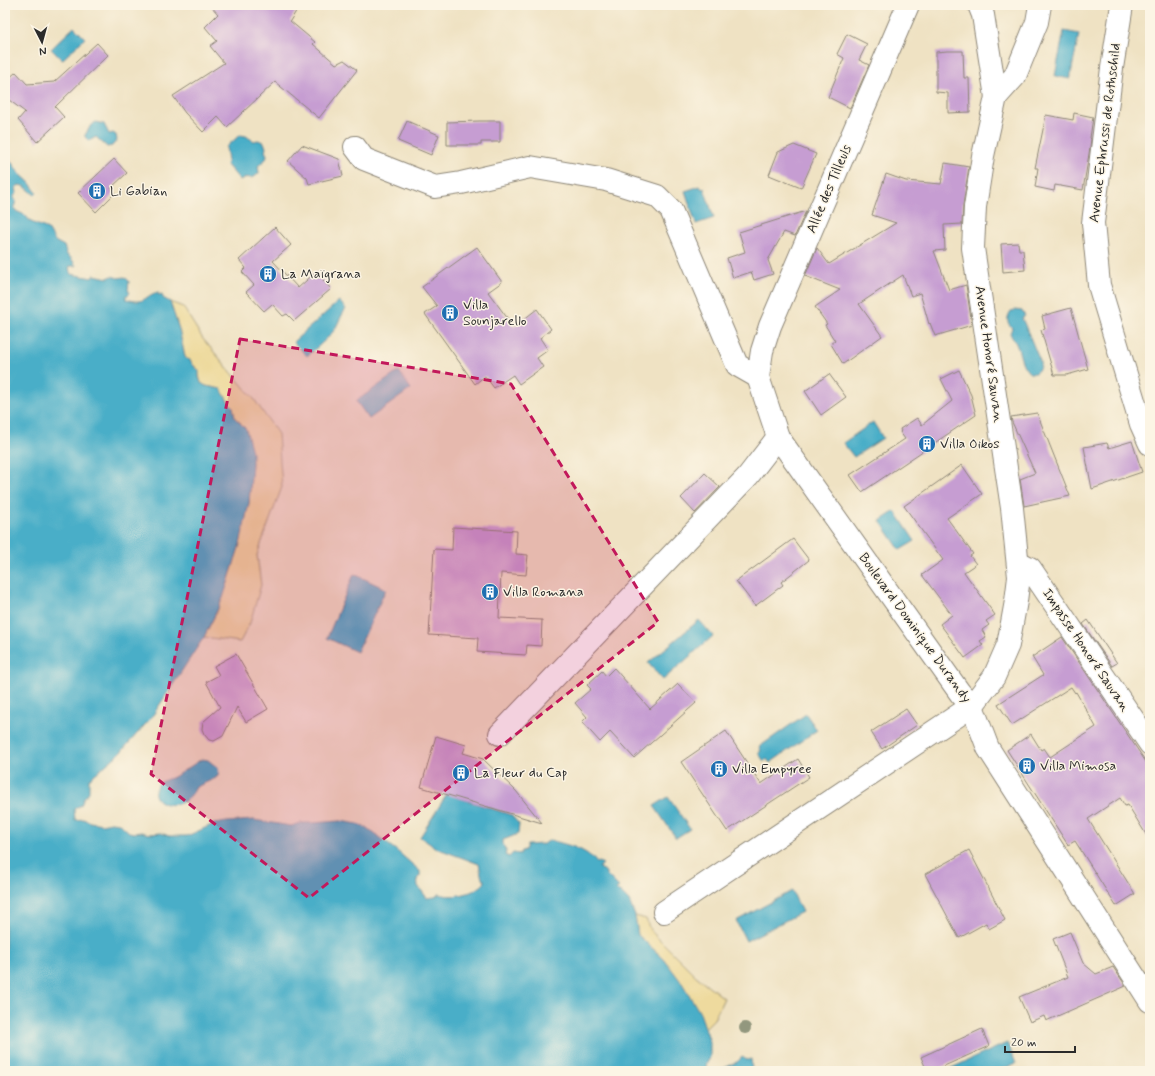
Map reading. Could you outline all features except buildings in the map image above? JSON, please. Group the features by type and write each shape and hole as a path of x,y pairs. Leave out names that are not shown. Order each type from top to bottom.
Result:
{"street":[{"name":"Allée des Tilleuls","path":"758,377 762,351 770,326 908,5"},
{"path":"979,5 983,15 996,97"},
{"path":"996,97 1016,76 1037,22 1040,5"},
{"name":"Avenue Ephrussi de Rothschild","path":"1122,5 1112,68 1093,223 1099,285 1141,424 1150,444"},
{"name":"Avenue Honoré Sauvan","path":"664,912 972,706 994,677 1008,645 1019,577 1018,562 1012,508 973,248 975,207 983,156 996,97"},
{"path":"356,147 364,159 435,187 461,183 530,167 606,180 657,196 671,210 737,365 758,377"},
{"name":"Boulevard Dominique Durandy","path":"758,377 778,437 960,693 972,706 988,748 1150,1001"},
{"path":"500,734 748,476 778,437"},
{"name":"Impasse Honoré Sauvan","path":"1018,562 1030,568 1150,744"}],"highlighted area":[{"path":"240,339 511,384 658,622 309,898 151,774"}],"sand":[{"path":"170,302 183,307 203,339 254,399 278,434 282,487 257,555 261,585 250,623 240,642 204,637 217,612 240,544 249,503 252,463 241,423 235,418 233,407 221,389 206,386 201,383 197,368 185,357 179,329"},
{"path":"635,916 646,919 650,930 696,976 724,998 714,1019 705,1028 664,959 638,935"}],"water":[{"path":"74,27 85,38 62,60 51,49"},
{"path":"1064,31 1079,34 1070,79 1055,76"},
{"path":"96,122 104,124 109,134 113,133 116,135 117,140 112,146 107,147 96,137 89,141 85,137 91,125"},
{"path":"240,135 246,136 254,141 258,140 264,142 267,155 266,159 258,166 259,173 256,176 250,178 246,177 241,181 226,164 228,161 226,147"},
{"path":"5,160 10,161 13,164 37,193 35,195 24,186 17,186 17,193 14,196 16,201 14,207 16,211 25,215 31,222 48,229 55,241 64,246 67,255 76,266 70,266 69,268 71,274 92,278 94,275 108,278 112,276 118,278 125,277 129,281 128,290 130,293 126,295 126,299 138,301 158,292 158,295 162,294 163,298 170,302 179,329 185,357 190,360 199,371 201,383 206,386 221,389 233,407 235,418 246,429 252,452 249,503 240,544 223,598 204,637 151,718 120,753 89,779 89,792 81,805 74,809 75,820 83,819 102,824 111,822 119,823 129,832 149,834 161,833 169,836 187,836 214,824 254,820 291,826 301,823 340,821 358,824 367,828 420,871 420,876 417,879 418,886 427,898 435,897 439,894 451,896 464,894 471,892 485,882 482,879 479,864 436,848 420,837 447,794 511,815 519,824 518,834 503,840 506,851 505,855 509,857 513,853 520,854 525,850 527,845 544,844 550,840 582,850 597,863 599,862 603,864 599,867 600,869 605,871 619,887 616,889 629,901 635,916 638,935 664,959 682,983 700,1013 710,1042 710,1057 706,1065 707,1071 5,1071"},
{"path":"700,186 702,189 704,188 714,218 696,224 685,191"},
{"path":"339,301 346,309 335,329 307,356 293,342"},
{"path":"1011,311 1022,311 1025,316 1022,318 1040,361 1040,367 1034,373 1028,372 1024,367 1016,344 1010,333 1012,328 1008,322 1008,318"},
{"path":"399,371 411,389 369,419 356,401"},
{"path":"873,422 883,438 854,457 843,443"},
{"path":"895,511 915,541 900,550 880,521"},
{"path":"354,574 386,589 357,652 327,638"},
{"path":"699,620 713,636 663,680 648,663"},
{"path":"806,714 817,730 770,763 767,759 764,761 758,753 761,751 759,747"},
{"path":"202,759 208,760 218,768 219,773 216,778 196,787 189,797 181,803 173,805 165,804 158,800 155,795 156,789 161,782 177,775"},
{"path":"668,797 690,829 676,838 654,806"},
{"path":"792,891 802,912 746,941 736,921"},
{"path":"1007,1043 1016,1063 998,1071 950,1071 949,1069"},
{"path":"742,1057 747,1060 751,1059 752,1071 723,1071 722,1069 737,1062"}],"place":[{"name":"Li Gabian","path":"97,191"},
{"name":"La Maïgrana","path":"268,274"},
{"name":"Villa Sounjarello","path":"450,313"},
{"name":"Villa Oikos","path":"927,444"},
{"name":"Villa Romana","path":"490,592"},
{"name":"Villa Mimosa","path":"1027,766"},
{"name":"Villa Empyree","path":"719,769"},
{"name":"La Fleur du Cap","path":"461,773"}]}
